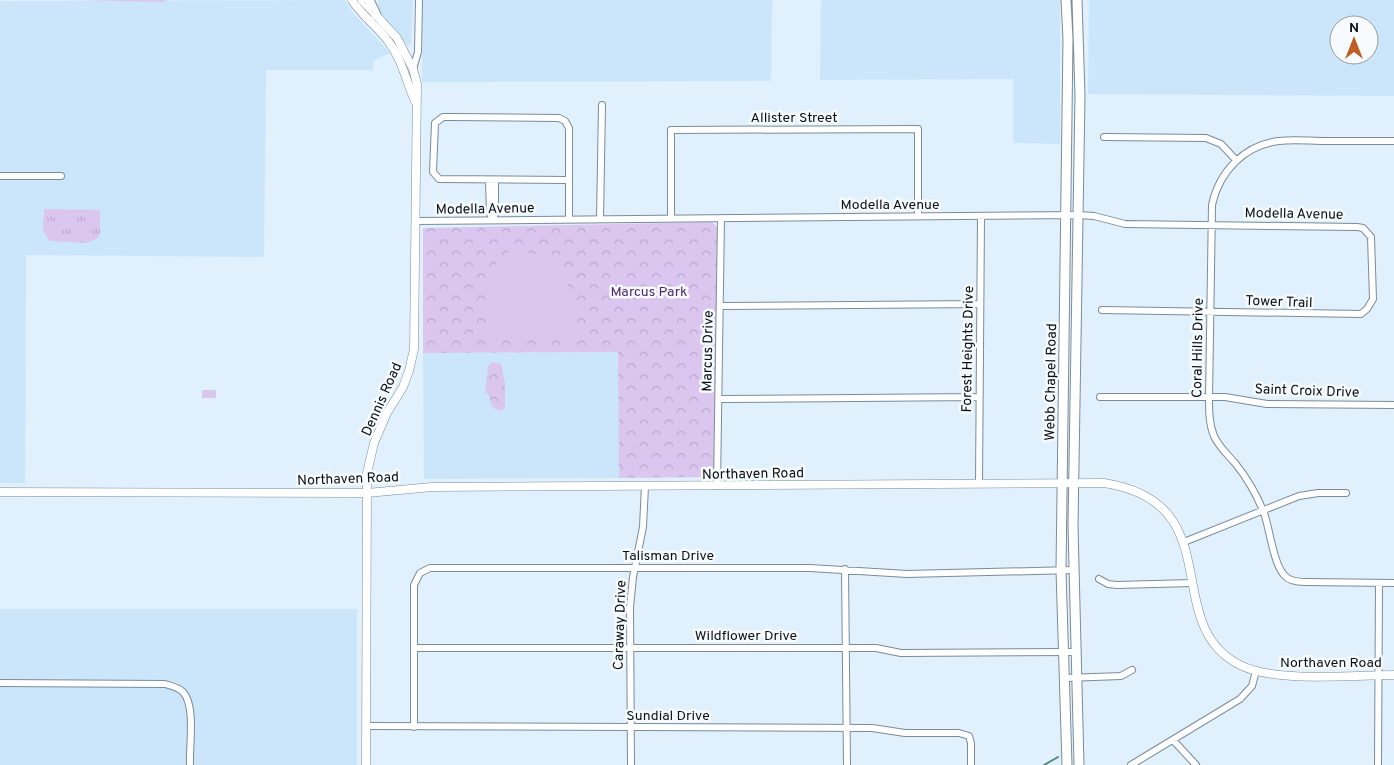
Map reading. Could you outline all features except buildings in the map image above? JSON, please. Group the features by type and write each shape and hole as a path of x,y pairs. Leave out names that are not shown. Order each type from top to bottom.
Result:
{"main road":[{"path":"368,0 376,15"},
{"name":"Webb Chapel Road","path":"1066,0 1068,39 1061,570 1066,678 1067,765"},
{"name":"Webb Chapel Road","path":"1077,0 1079,38 1074,570 1079,765"},
{"path":"1068,39 1079,38"}],"street":[{"path":"352,0 392,47 416,103"},
{"name":"Dennis Road","path":"362,0 399,42 417,84 414,349 409,371 402,388 374,443 368,473 366,765"},
{"path":"412,69 418,52 419,0"},
{"path":"392,47 399,42"},
{"path":"600,219 602,105"},
{"path":"568,180 439,179 433,172 433,127 438,119 450,117 556,118 565,120 569,128 569,219"},
{"name":"Allister Street","path":"671,218 671,130 918,129 918,216"},
{"path":"1104,137 1206,138 1221,144 1236,160"},
{"name":"Coral Hills Drive","path":"1394,141 1280,140 1260,145 1236,160 1228,168 1216,189 1211,225 1209,398 1209,414 1214,435 1220,446 1244,474 1263,510 1279,567 1284,575 1291,580 1305,582 1394,583"},
{"path":"0,176 61,176"},
{"path":"492,180 490,213 493,220"},
{"name":"Modella Avenue","path":"416,221 1078,215 1094,216 1126,224 1363,228"},
{"name":"Forest Heights Drive","path":"978,483 982,216"},
{"name":"Marcus Drive","path":"717,486 721,218"},
{"name":"Tower Trail","path":"1102,310 1210,311 1263,314 1361,314 1367,309 1373,299 1371,237 1363,228"},
{"path":"720,306 980,304"},
{"name":"Saint Croix Drive","path":"1100,396 1237,398 1267,404 1394,406"},
{"path":"719,399 978,397"},
{"name":"Northaven Road","path":"0,492 367,493 432,487 1104,483 1136,491 1161,507 1172,520 1184,542 1199,617 1212,640 1226,655 1240,665 1277,676 1394,675"},
{"name":"Caraway Drive","path":"630,765 631,591 643,527 645,486"},
{"path":"1184,542 1299,496 1318,493 1346,493"},
{"name":"Talisman Drive","path":"414,727 414,585 416,577 425,569 635,567 845,569 907,574 1074,570"},
{"path":"845,569 847,765"},
{"path":"1099,579 1117,585 1193,584"},
{"path":"1378,765 1379,583"},
{"name":"Wildflower Drive","path":"414,648 876,648 901,653 1077,652"},
{"path":"1066,678 1121,676 1132,670"},
{"path":"1131,765 1240,699 1252,686 1256,671"},
{"path":"0,683 165,684 175,687 182,691 190,704 190,765"},
{"name":"Sundial Drive","path":"366,726 872,728 905,734 959,733 969,736 971,765"},
{"path":"1173,740 1196,765"}],"shaded area":[{"path":"345,0 354,14 390,53 373,61 373,70 266,70 264,257 26,255 25,483 0,483 0,1"},
{"path":"378,0 413,0 411,45 407,45 378,11"},
{"path":"423,0 772,0 771,81 422,82"},
{"path":"821,0 1060,0 1060,144 1013,143 1013,79 820,80"},
{"path":"1089,0 1394,0 1394,96 1088,94"},
{"path":"618,352 619,478 424,479 423,353"},
{"path":"0,609 357,609 357,765 0,765"}],"green space":[{"path":"73,0 167,0 163,2"},
{"path":"44,209 100,210 100,233 98,238 87,243 50,241 43,231"},
{"name":"Marcus Park","path":"712,222 717,227 714,477 619,478 618,352 423,353 423,228"},
{"path":"511,250 535,254 555,269 568,286 573,306 574,340 492,339 488,335 488,274 497,262"},
{"path":"492,362 501,364 505,383 505,408 501,411 493,408 488,394 485,393 488,366"},
{"path":"202,390 216,390 216,398 202,398"}],"waterway":[{"path":"1044,765 1058,757"}]}
